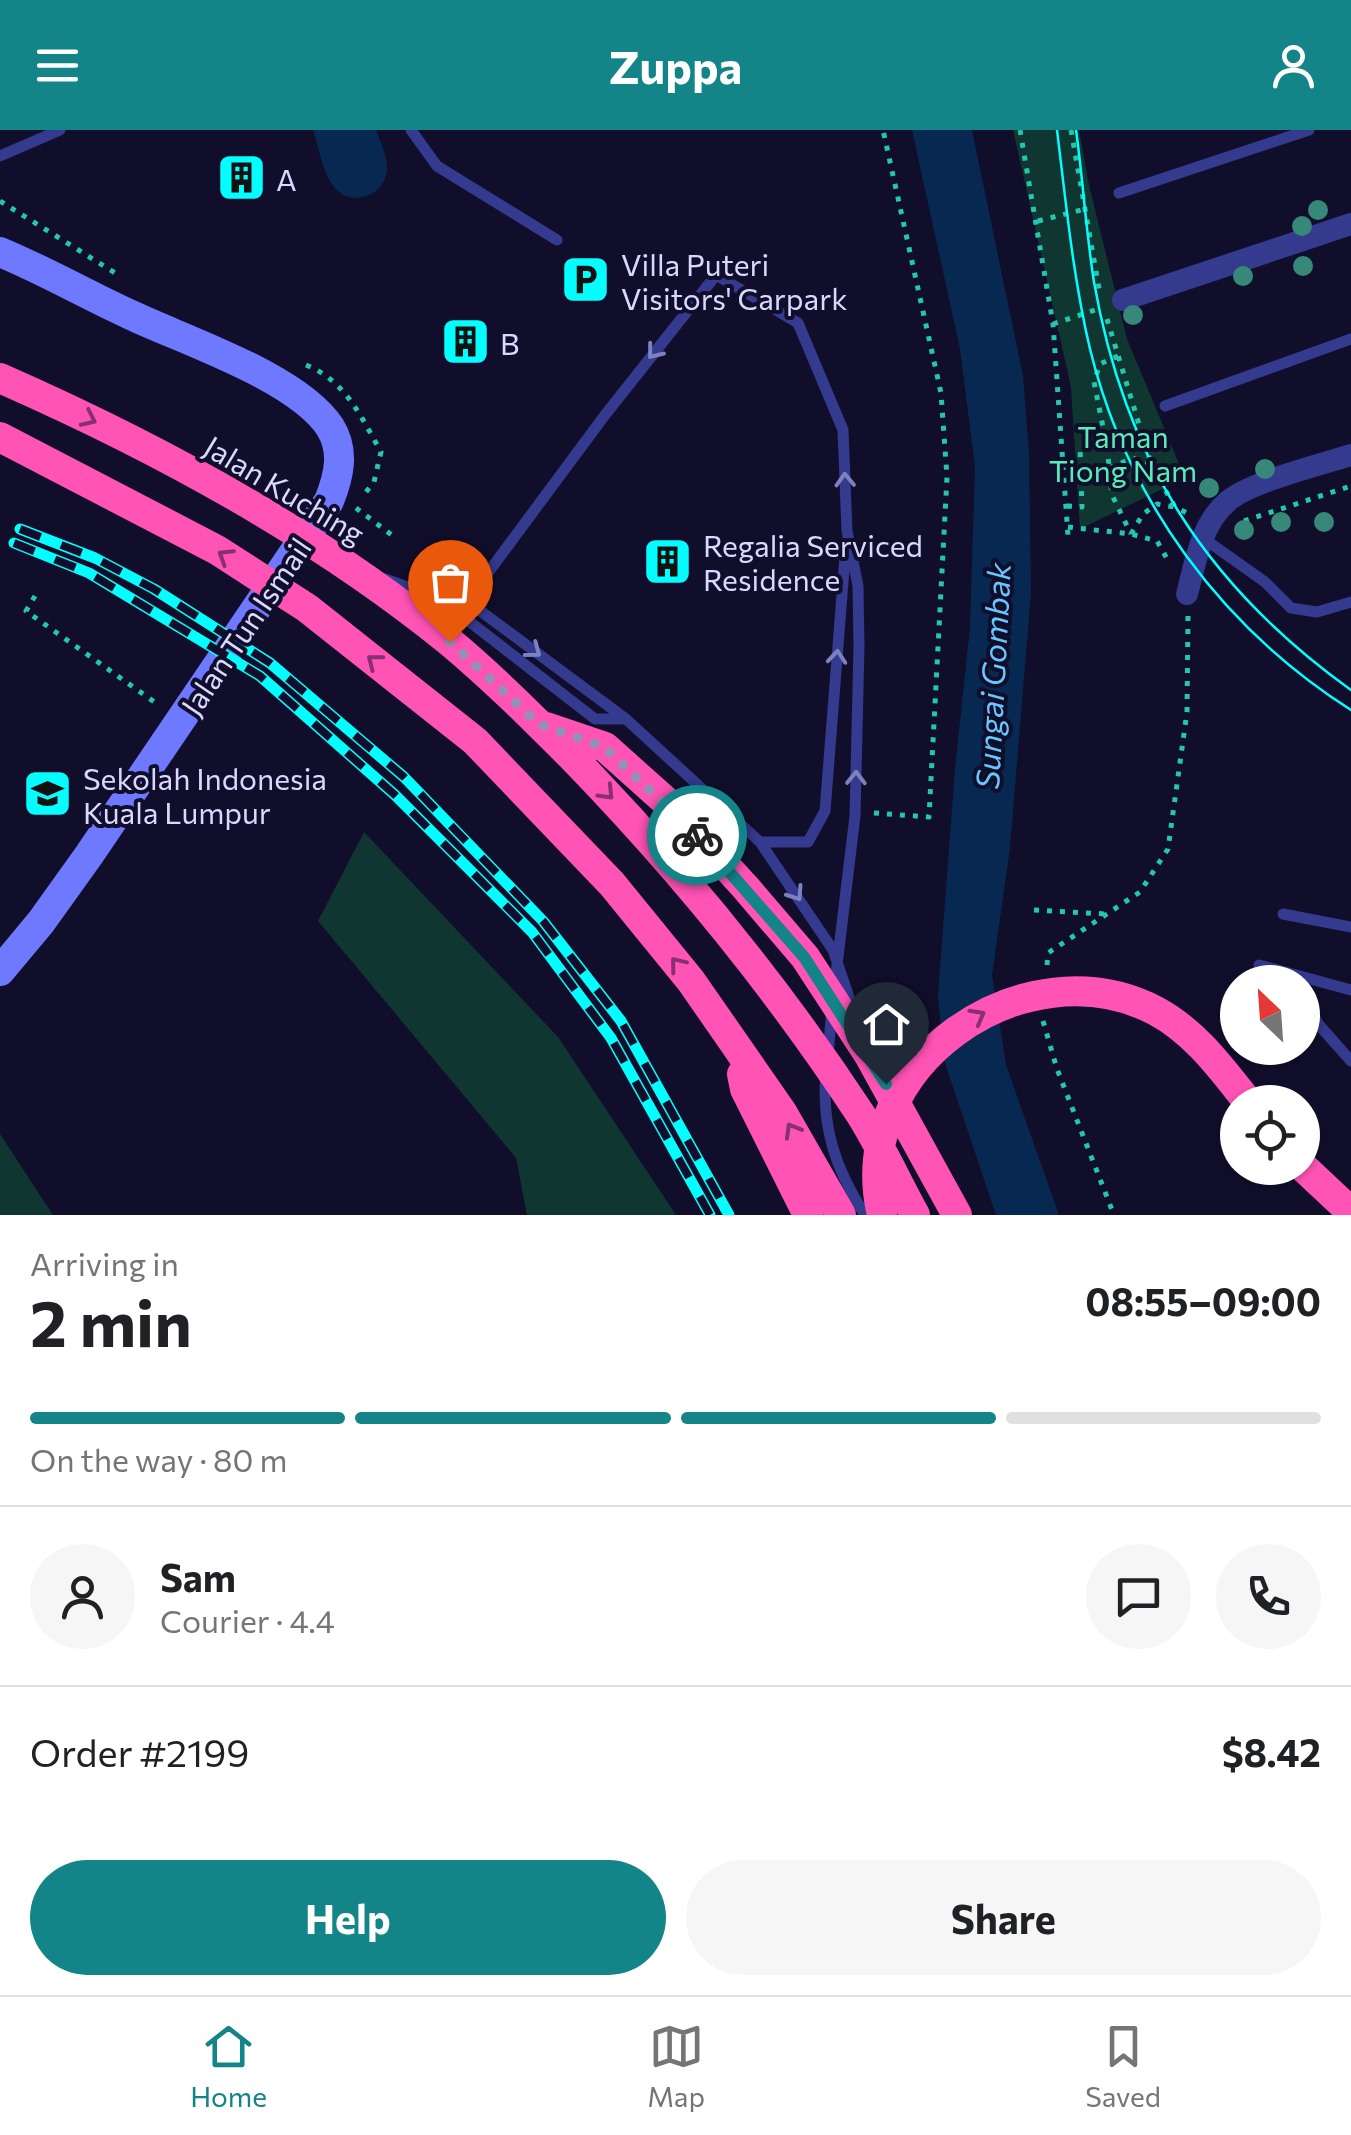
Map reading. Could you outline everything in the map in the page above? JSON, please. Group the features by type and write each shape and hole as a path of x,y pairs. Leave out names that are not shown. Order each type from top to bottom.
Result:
{"highway":[{"name":"Jalan Kuching","path":"0,378 127,436 348,567 450,642 620,806 694,890 780,1001 862,1118 915,1215"},
{"path":"0,437 14,451 217,550 307,608 475,741 612,884 691,982 782,1112 841,1215"},
{"path":"539,724 604,747 670,806 746,888 804,957 870,1055 957,1215"},
{"path":"882,1215 876,1174 884,1136 904,1084 931,1052 972,1018 1022,998 1074,992 1100,994 1154,1010 1199,1042 1234,1085"},
{"path":"735,1042 745,1089 808,1215"},
{"path":"1320,1183 1351,1212"}],"street":[{"path":"1113,304 1351,224"},
{"name":"Jalan Tun Ismail","path":"0,228 57,276"},
{"name":"Jalan Tun Ismail","path":"0,252 252,369 318,412 338,448 342,504 208,678 60,895 2,964"},
{"path":"1187,594 1207,531 1227,502 1246,491 1351,455"}],"lane":[{"path":"0,156 60,130"},
{"path":"411,130 437,166 557,240"},
{"path":"1120,193 1309,130"},
{"path":"760,842 808,842 825,811 847,531 843,430 798,323 716,275 605,415 467,601 626,719 760,842 833,950 870,1055"},
{"path":"1165,406 1351,339"},
{"path":"847,531 858,586 856,816 824,1088 828,1137 846,1183 865,1215"},
{"path":"1207,531 1291,608 1317,612 1351,603"},
{"path":"348,567 439,598 595,719 626,719"},
{"path":"1283,914 1351,927"},
{"path":"1320,985 1351,990"},
{"path":"1320,1026 1351,1061"}],"path":[{"path":"873,813 929,817 948,477 941,394 883,130"},
{"path":"1020,130 1053,324 1068,536 1073,537"},
{"path":"1071,130 1085,209 1113,304 1118,356 1152,467 1176,507 1207,531 1351,486"},
{"path":"1038,221 1085,209"},
{"path":"1053,324 1113,304"},
{"path":"1118,356 1100,364 1094,382 1112,495 1131,534"},
{"path":"1066,506 1082,507 1080,447 1107,447"},
{"path":"1109,468 1133,458 1152,467"},
{"path":"342,504 393,536"},
{"path":"1131,534 1144,514 1157,504 1176,507"},
{"path":"1046,971 1048,952 1140,892 1168,849 1187,712 1187,594 1157,542 1131,534 1068,527"},
{"path":"35,596 26,611 181,721"},
{"path":"1034,910 1108,914"},
{"path":"1044,1008 1042,1027 1114,1215"}],"green space":[{"name":"Taman Tiong Nam","path":"1013,130 1079,130 1127,339 1185,478 1080,529 1071,387"},
{"path":"364,832 558,1037 676,1215 527,1215 516,1158 318,921"},
{"path":"0,1134 53,1215 0,1215"}],"water":[{"path":"313,130 376,130 387,163 382,185 360,198 343,195 325,169"},
{"name":"Sungai Gombak","path":"912,130 972,130 1023,376 1029,452 1031,593 1010,848 992,975 1006,1065 1059,1215 996,1215 944,1060 938,995 970,627 975,467 960,349"}],"tram line":[{"path":"1057,130 1084,322 1107,404 1128,457 1155,508 1221,599 1304,677 1351,710"},
{"path":"1076,130 1094,282 1108,346 1150,461 1179,513 1254,607 1299,650 1351,690"}],"railway":[{"path":"20,529 95,558 154,589 270,663 404,777 543,921 621,1021 729,1215"},
{"path":"14,543 89,573 260,676 395,795 532,932 611,1038 710,1215"}],"way so far":[{"path":"450,642 539,724 604,747 697,835"}],"place":[{"name":"A","path":"241,178"},
{"name":"Villa Puteri Visitors' Carpark","path":"586,280"},
{"name":"B","path":"465,342"},
{"name":"Regalia Serviced Residence","path":"668,561"},
{"name":"Sekolah Indonesia Kuala Lumpur","path":"48,794"}],"route":[{"path":"697,835 804,957 886,1084"}]}
